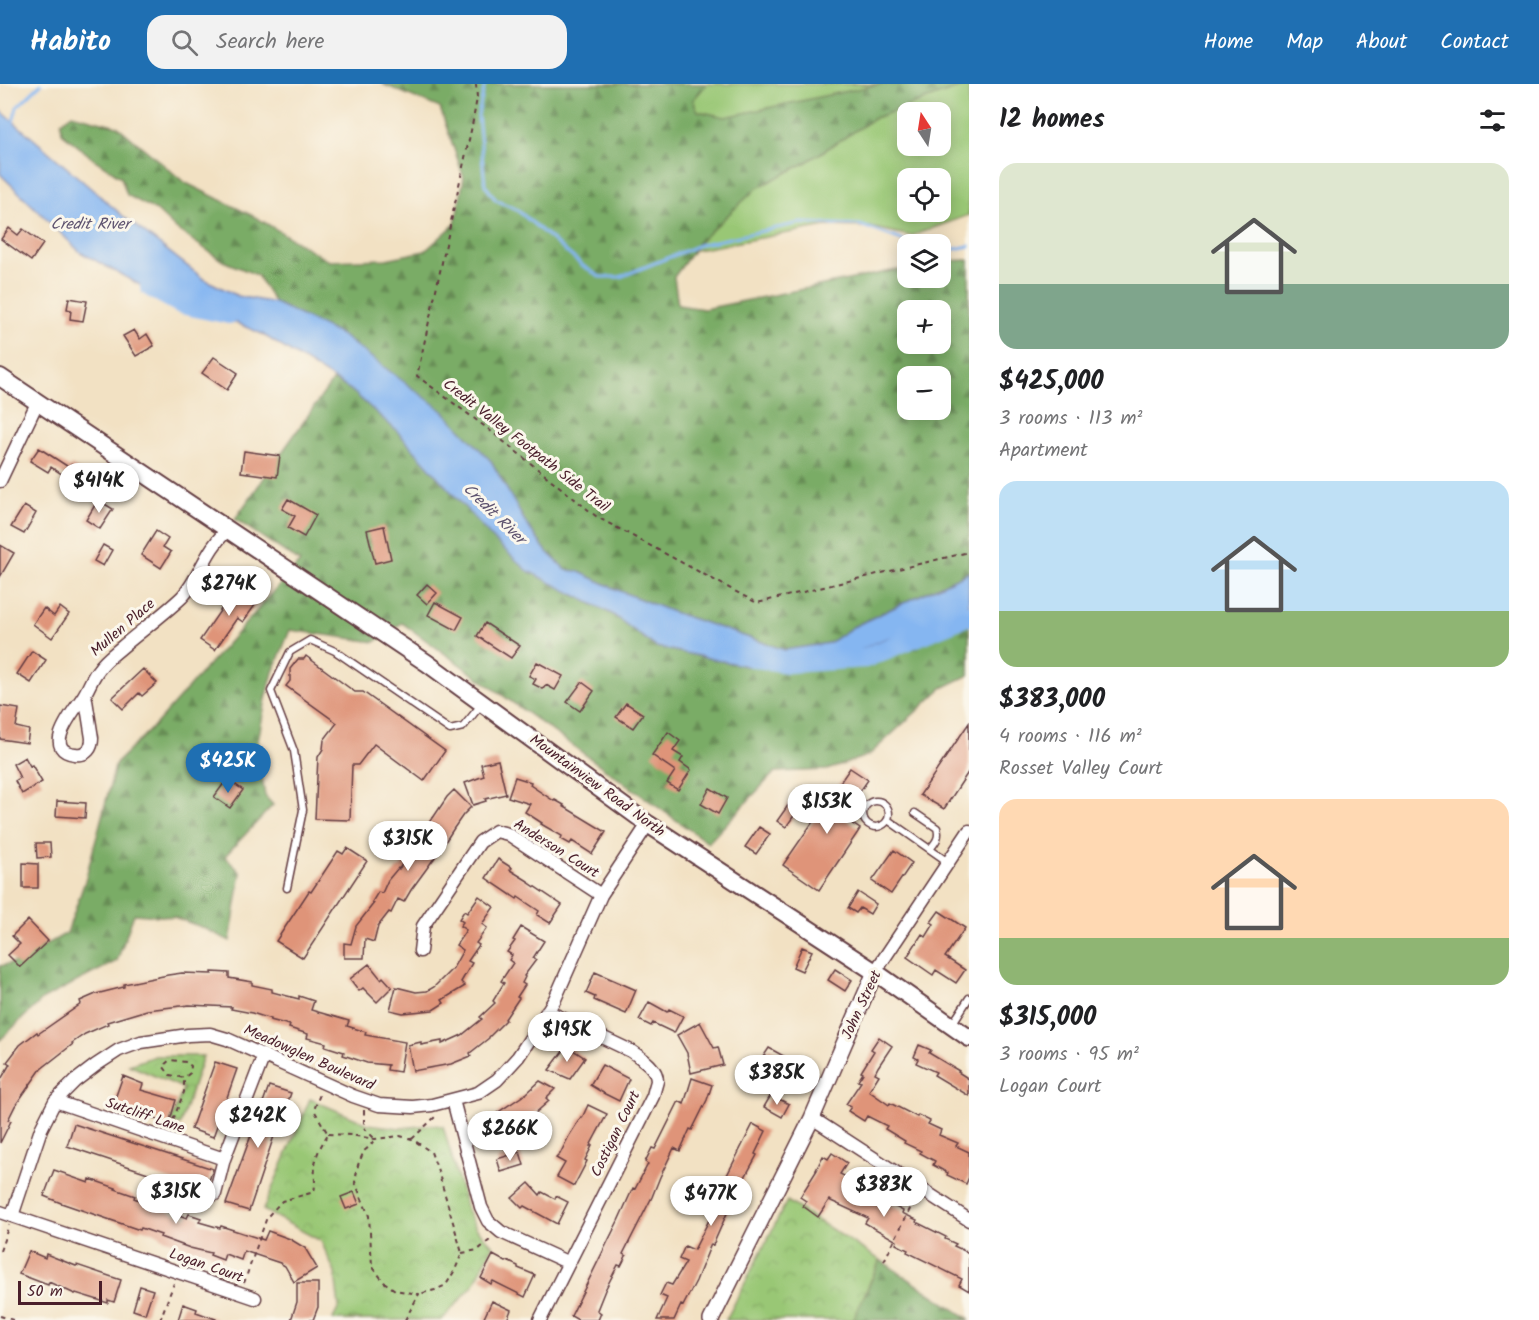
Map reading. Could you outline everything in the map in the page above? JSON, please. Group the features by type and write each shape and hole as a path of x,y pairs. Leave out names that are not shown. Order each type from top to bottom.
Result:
{"main road":[{"name":"Mountainview Road North","path":"0,377 427,663 648,824 875,972 969,1038"}],"street":[{"path":"0,481 37,403"},
{"name":"Mullen Place","path":"85,694 91,680 103,664 183,596 216,542 228,529"},
{"name":"Meadowglen Boulevard","path":"6,1214 55,1101 75,1081 96,1065 119,1050 141,1042 210,1034 227,1039 379,1105 414,1107 432,1105 478,1093 496,1080 518,1057 555,999 601,895 648,824"},
{"name":"Anderson Court","path":"420,951 423,927 480,842 496,831 508,834 601,895"},
{"name":"John Street","path":"711,1320 812,1118 875,972 969,831"},
{"name":"Costigan Court","path":"540,1320 653,1095 657,1079 653,1069 644,1059 547,1011"},
{"path":"215,1194 224,1158 264,1055"},
{"path":"453,1100 481,1208 488,1221 501,1232 569,1263"},
{"name":"Sutcliff Lane","path":"55,1101 224,1158"},
{"path":"812,1118 969,1220"},
{"name":"Logan Court","path":"6,1214 255,1298"}],"lane":[{"path":"287,888 303,810 294,751 271,691 290,652 310,640 334,651 450,730 463,728 483,704"},
{"path":"870,802 883,803 888,810 888,820 882,826 870,826 864,820 862,812 870,802"},
{"path":"915,813 937,828 939,834 937,841 930,849"},
{"path":"888,820 948,862"},
{"path":"951,1026 969,998"}],"path":[{"name":"Credit Valley Footpath Side Trail","path":"476,84 477,98 472,126 417,376 487,428 597,517 757,603 969,552"},
{"path":"166,1139 184,1092 184,1078 190,1072 191,1066 186,1062 170,1060 163,1066 170,1075 184,1078"},
{"path":"324,1082 314,1110 328,1134"},
{"path":"366,1100 364,1128 375,1139"},
{"path":"412,1139 453,1100"},
{"path":"328,1134 375,1139 400,1136 412,1139 430,1152 438,1171 462,1253 446,1285 435,1290 418,1294 394,1290 384,1282 372,1266 369,1216 355,1182 358,1165 364,1151 375,1139"},
{"path":"241,1294 267,1217 282,1201 314,1192 316,1184 314,1166 319,1150 328,1134"},
{"path":"884,1261 920,1189"},
{"path":"0,1251 6,1214"},
{"path":"462,1253 478,1250 501,1232"},
{"path":"160,1320 178,1272"},
{"path":"405,1320 418,1294"},
{"path":"0,1316 13,1320"}],"green space":[{"path":"382,84 707,84 693,100 698,111 725,117 881,84 969,84 919,102 897,102 897,110 875,118 805,163 757,188 701,240 674,277 678,305 704,309 897,270 897,288 951,288 951,261 969,260 969,572 853,627 829,643 785,650 670,611 577,571 566,570 547,552 527,525 491,461 341,335 275,303 257,275 223,261 176,229 157,211 127,195 121,177 95,160 62,133 61,122 72,114 117,126 184,182 257,218 329,261 386,259 425,251 455,224 464,178 440,108"},
{"path":"486,84 969,84 969,215 951,222 951,168 897,168 897,222 950,222 917,234 902,234 869,227 826,226 653,258"},
{"path":"333,380 351,390 397,431 454,495 570,593 612,614 656,647 746,666 855,652 885,639 932,626 969,607 969,675 942,688 869,755 827,770 775,772 708,843 402,623 375,642 290,630 273,672 257,746 265,796 273,805 225,856 241,873 230,941 174,917 134,914 117,961 43,999 0,1040 0,966 16,962 67,933 85,881 116,763 156,724 300,562 235,519"},
{"path":"155,1056 203,1056 180,1125 171,1122 183,1088 129,1065"},
{"path":"310,1099 368,1124 400,1128 443,1126 467,1210 476,1228 493,1246 474,1284 442,1320 333,1319 339,1307 335,1273 321,1241 263,1210"},
{"path":"787,1201 880,1260 853,1320 726,1320"},
{"path":"880,1260 969,1320 849,1320 866,1292"}],"water":[{"name":"Credit River","path":"0,110 123,216 204,279 238,296 275,303 341,335 443,411 491,461 527,525 547,552 566,570 577,571 670,611 785,650 829,643 853,627 969,572 969,607 932,626 885,639 855,652 746,666 656,647 612,614 528,571 493,539 397,431 351,390 262,334 207,310 158,295 80,252 0,174"}],"building":[{"path":"9,228 18,235 23,229 43,244 31,261 1,239"},
{"path":"69,298 87,301 83,321 70,319 71,310 67,309"},
{"path":"134,330 140,339 147,334 154,346 136,356 123,336"},
{"path":"214,357 238,373 227,390 202,373"},
{"path":"39,448 70,468 71,465 92,478 85,489 51,467 48,472 30,461"},
{"path":"244,451 280,456 277,477 241,472"},
{"path":"288,499 316,515 304,537 288,528 295,516 282,509"},
{"path":"98,500 113,509 100,529 86,520"},
{"path":"24,506 36,513 24,534 11,527"},
{"path":"384,526 391,559 375,563 367,530"},
{"path":"156,531 168,539 163,547 171,552 161,568 141,555"},
{"path":"0,545 14,553 0,577"},
{"path":"103,545 112,550 103,566 94,561"},
{"path":"427,584 437,593 427,604 417,595"},
{"path":"237,586 258,601 243,622 237,618 215,650 200,640"},
{"path":"435,602 463,617 456,630 428,615"},
{"path":"60,607 69,614 52,638 33,624 44,608 54,616"},
{"path":"485,623 520,646 511,658 477,636"},
{"path":"32,651 46,660 31,683 17,674"},
{"path":"306,656 355,692 363,692 445,751 424,781 374,744 358,765 352,765 350,820 315,819 318,757 323,749 324,740 337,723 286,686 290,681 290,669 298,659 304,659"},
{"path":"537,662 563,676 555,690 546,685 543,689 533,684 536,679 529,676"},
{"path":"143,669 157,683 142,696 139,693 123,709 112,698"},
{"path":"582,682 594,691 580,711 567,702"},
{"path":"626,703 643,714 633,728 616,717"},
{"path":"0,706 19,709 16,727 29,730 27,743 0,739"},
{"path":"969,723 969,771 944,809 920,795"},
{"path":"668,732 680,741 673,751 683,757 680,762 691,770 678,790 667,783 675,771 652,755"},
{"path":"25,757 42,782 22,794 15,781 20,778 13,764"},
{"path":"498,760 506,794 485,799 486,801 473,805 465,783 484,776 481,764"},
{"path":"850,768 868,780 842,817 860,829 819,890 783,865"},
{"path":"515,777 531,782 530,785 554,801 606,832 592,854 572,841 570,844 561,839 562,836 525,812 530,804 508,797"},
{"path":"227,779 243,790 230,808 214,797"},
{"path":"710,788 727,798 718,814 701,804"},
{"path":"454,790 471,807 463,815 404,902 398,899 391,913 389,912 378,926 374,942 365,939 364,958 344,958 344,943 351,944 356,926 374,903 372,902 378,892 382,893 388,880 399,869 432,818"},
{"path":"57,801 86,803 85,818 56,816"},
{"path":"789,804 798,810 786,827 777,821"},
{"path":"759,827 770,834 756,854 745,847"},
{"path":"36,843 50,843 51,857 37,858"},
{"path":"347,848 367,861 303,958 276,941 338,851 343,854"},
{"path":"894,850 912,863 891,894 872,881"},
{"path":"498,859 512,868 510,870 562,905 550,923 537,915 539,911 486,878"},
{"path":"23,863 38,864 38,888 23,888"},
{"path":"858,892 876,904 870,914 860,908 856,913 848,908"},
{"path":"479,896 494,907 482,924 487,928 476,943 479,945 468,961 472,963 461,982 465,986 442,1000 444,1003 433,1010 403,1013 390,1010 396,987 416,992 427,991 453,968 463,950 456,945 466,930 460,926 463,922 459,919 464,911 467,913"},
{"path":"939,911 965,928 945,957 965,970 956,983 936,970 933,975 907,957 922,934 926,937 934,924 931,922"},
{"path":"28,920 48,941 20,967 8,955 20,944 12,936"},
{"path":"521,927 544,941 533,958 536,960 524,976 522,983 525,985 506,1020 470,1053 471,1056 451,1064 413,1071 408,1045 442,1041 442,1044 462,1035 482,1019 480,1017 495,1003 493,1001 504,983 501,981 513,963 509,960 512,955 507,952"},
{"path":"802,947 812,951 802,971 793,967"},
{"path":"369,964 381,979 383,977 392,987 377,1002 363,988 359,991 350,979"},
{"path":"835,969 852,980 845,991 828,980"},
{"path":"212,972 229,973 229,978 252,982 252,985 272,989 272,992 314,1001 311,1010 349,1021 347,1026 366,1032 365,1035 405,1042 400,1072 387,1070 388,1065 367,1063 343,1055 344,1052 325,1046 326,1043 307,1038 308,1034 289,1028 290,1025 231,1009 232,1007 189,1005 147,1010 107,1022 108,1024 85,1034 41,1069 15,1106 8,1120 11,1121 0,1143 0,1081 10,1064 7,1062 20,1045 81,1004 80,1001 96,994 124,987 124,984 168,975 212,974"},
{"path":"595,972 636,990 626,1014 594,1000 595,997 586,993"},
{"path":"649,1002 667,1012 669,1009 683,1016 674,1033 653,1023 651,1026 639,1020"},
{"path":"700,1022 714,1048 718,1047 723,1065 691,1073 687,1053 677,1035"},
{"path":"879,1037 892,1046 878,1067 875,1073 879,1075 869,1091 889,1105 890,1103 930,1121 928,1124 941,1130 939,1135 958,1143 956,1146 969,1152 969,1177 966,1184 933,1165 935,1161 904,1143 905,1141 885,1129 887,1126 867,1116 864,1121 848,1111 851,1107 846,1104 861,1082 858,1081 863,1073 861,1072 874,1051 871,1049"},
{"path":"919,1045 931,1050 929,1053 969,1079 969,1096 934,1075 936,1072 916,1063 918,1059 914,1057"},
{"path":"567,1046 585,1058 570,1079 549,1070"},
{"path":"769,1048 789,1059 768,1094 754,1088 758,1078 762,1080 772,1063 763,1057"},
{"path":"215,1062 237,1069 213,1137 191,1129"},
{"path":"602,1065 629,1079 619,1101 590,1085"},
{"path":"123,1076 143,1084 141,1090 176,1100 169,1124 113,1104"},
{"path":"692,1078 712,1085 707,1100 680,1151 674,1148 623,1254 626,1256 621,1266 618,1265 605,1290 597,1310 601,1313 598,1320 578,1320 571,1316 633,1188 635,1189 648,1164 645,1162 652,1148 655,1149 679,1101 684,1104"},
{"path":"540,1081 555,1089 546,1098 549,1101 522,1125 505,1135 487,1140 482,1122 499,1117 497,1113 527,1093"},
{"path":"269,1086 291,1093 281,1121 279,1121 249,1211 226,1204"},
{"path":"771,1095 789,1104 782,1117 764,1107"},
{"path":"588,1105 607,1114 590,1146 592,1146 585,1160 587,1161 574,1186 557,1177 565,1163 556,1158"},
{"path":"74,1124 213,1169 205,1192 67,1146"},
{"path":"753,1124 766,1131 755,1154 757,1155 737,1192 740,1194 731,1212 728,1211 696,1281 674,1320 657,1320 667,1298 660,1295 666,1283 672,1285 686,1262 679,1259 685,1246 694,1250 720,1198 711,1194 717,1183 722,1185"},
{"path":"520,1152 524,1165 501,1172 497,1159"},
{"path":"832,1153 847,1163 840,1174 872,1190 871,1192 903,1211 902,1213 946,1237 945,1239 956,1244 954,1246 969,1253 969,1291 959,1285 962,1279 907,1252 908,1250 896,1244 897,1241 865,1223 868,1218 829,1200 818,1217 803,1206 806,1201 800,1197 823,1156 828,1159"},
{"path":"54,1170 89,1183 90,1179 116,1188 135,1196 134,1198 187,1218 189,1214 201,1218 199,1222 220,1228 221,1226 264,1240 268,1231 290,1239 305,1248 317,1268 294,1282 285,1266 280,1263 244,1251 241,1260 225,1254 223,1260 210,1255 211,1253 160,1237 161,1235 61,1203 44,1196"},
{"path":"529,1183 540,1195 542,1192 555,1199 556,1196 568,1202 557,1224 524,1206 522,1208 512,1198"},
{"path":"354,1192 359,1204 346,1209 341,1197"},
{"path":"29,1251 45,1258 46,1254 121,1280 114,1302 108,1300 108,1303 75,1294 49,1282 48,1285 19,1274"},
{"path":"493,1255 535,1275 525,1297 493,1281 491,1284 481,1278"},
{"path":"297,1283 318,1283 318,1307 313,1320 291,1320 297,1302"},
{"path":"140,1286 153,1290 145,1314 133,1310"},
{"path":"492,1301 511,1310 507,1320 483,1320"},
{"path":"183,1304 197,1309 196,1312 216,1320 178,1320"}],"waterway":[{"path":"13,122 17,107 41,84"},
{"path":"485,84 478,115 485,185 496,200 516,209 583,266 600,277 620,277 702,244 800,223 860,225 897,238"},
{"path":"951,250 969,246"},
{"name":"Credit River","path":"150,287 181,304 229,314"},
{"name":"Credit River","path":"751,657 787,663 865,658 969,615"}]}
